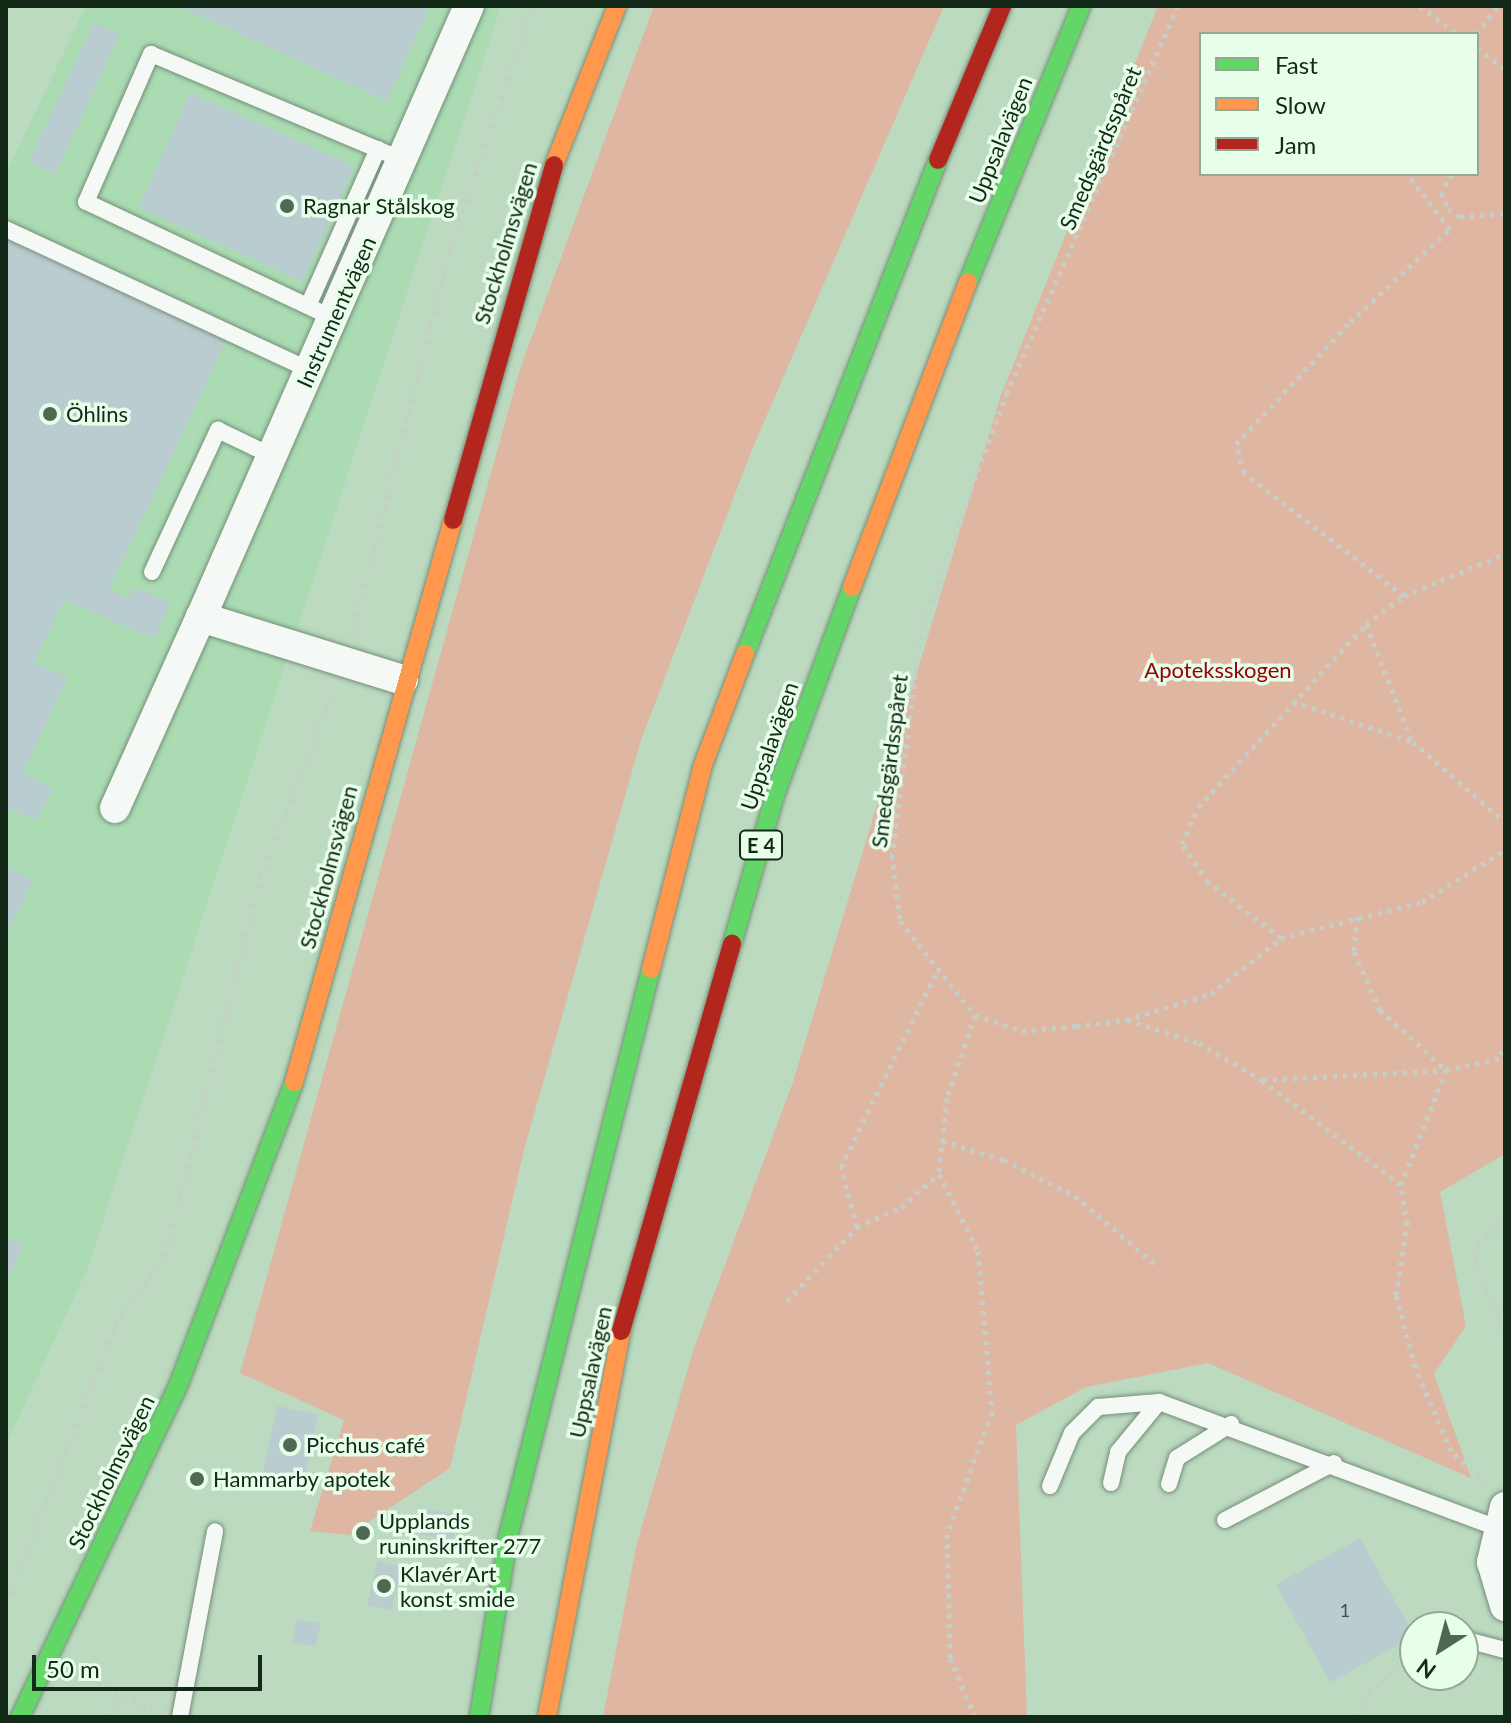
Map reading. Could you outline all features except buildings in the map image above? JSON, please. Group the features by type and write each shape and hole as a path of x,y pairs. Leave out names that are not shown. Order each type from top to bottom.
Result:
{"main road":[{"name":"Stockholmsvägen","path":"20,1717 178,1386 295,1079 403,680 549,179 617,6"},
{"name":"Uppsalavägen","path":"479,1717 508,1537 703,765 869,323 1002,6"},
{"name":"Uppsalavägen","path":"547,1717 621,1329 775,795 933,366 1081,6"}],"street":[{"name":"Instrumentvägen","path":"115,808 310,370 321,312 391,154 469,6"},
{"path":"201,617 403,680"},
{"path":"1498,1508 1492,1562 1505,1606"}],"lane":[{"path":"321,312 86,202 151,54 391,154"},
{"path":"6,229 310,370"},
{"path":"152,572 218,430 272,456"},
{"path":"1050,1486 1072,1433 1098,1407 1159,1402 1231,1424 1334,1463 1498,1508"},
{"path":"1111,1483 1118,1452 1159,1402"},
{"path":"1169,1484 1177,1458 1231,1424"},
{"path":"1225,1520 1334,1463"},
{"path":"180,1717 215,1531"},
{"path":"1479,1643 1505,1650"}],"path":[{"path":"6,1604 115,1327 165,1256 260,877 345,661 450,251 533,6"},
{"name":"Smedsgärdsspåret","path":"1178,6 1007,392 922,625 892,855 900,921 936,973 975,1015 1022,1031 1126,1020 1211,994 1281,938 1422,902 1505,850"},
{"path":"1420,6 1455,32"},
{"path":"1478,32 1499,6"},
{"path":"1479,50 1505,69"},
{"path":"1404,596 1244,473 1236,444 1350,322 1450,229 1409,176"},
{"path":"1451,176 1441,193 1448,209 1460,217 1505,213"},
{"path":"1281,938 1208,882 1182,844 1198,807 1366,624 1404,596 1505,554"},
{"path":"1366,624 1413,742"},
{"path":"1293,701 1413,742 1505,822"},
{"path":"1357,917 1354,952 1380,1010 1446,1070"},
{"path":"857,1227 841,1167 936,973"},
{"path":"975,1015 947,1098 939,1174 978,1251 992,1412 947,1534 950,1658 975,1717"},
{"path":"1126,1020 1199,1043 1262,1080 1401,1185"},
{"path":"1262,1080 1446,1070 1503,1056 1505,1043"},
{"path":"1446,1070 1401,1185 1407,1224 1396,1295 1415,1367 1451,1451 1498,1508"},
{"path":"942,1141 1004,1160 1075,1196 1157,1266"},
{"path":"787,1301 857,1227 901,1207 939,1174"},
{"path":"1505,1223 1478,1244 1474,1260 1505,1333"},
{"path":"48,1658 167,1717"},
{"path":"1357,1717 1368,1694 1399,1665"},
{"path":"109,1717 116,1693"},
{"path":"1495,1717 1505,1713"}],"shaded area":[{"path":"86,6 501,6 88,1267 6,1445 6,173"}],"green space":[{"path":"654,6 944,6 751,452 641,740 525,1146 450,1468 349,1535 310,1531 344,1420 240,1373 520,369"},
{"name":"Apoteksskogen","path":"1158,6 1505,6 1505,1154 1440,1192 1466,1326 1434,1374 1471,1478 1208,1363 1086,1387 1016,1425 1027,1717 603,1717 637,1543 694,1348 793,1082 1001,395"}],"traffic: fast":[{"path":"968,282 1081,6"},
{"path":"745,654 938,160"},
{"path":"732,944 775,795 852,587"},
{"path":"479,1717 508,1537 651,969"},
{"path":"20,1717 178,1386 294,1082"}],"traffic: slow":[{"path":"554,165 617,6"},
{"path":"852,587 968,282"},
{"path":"294,1082 453,520"},
{"path":"651,969 703,765 745,654"},
{"path":"547,1717 621,1331"}],"traffic: jam":[{"path":"938,160 1002,6"},
{"path":"453,520 554,165"},
{"path":"621,1331 732,944"}],"place":[{"name":"Ragnar Stålskog","path":"287,206"},
{"name":"Öhlins","path":"50,414"},
{"name":"Picchus café","path":"290,1445"},
{"name":"Hammarby apotek","path":"197,1479"},
{"name":"Upplands runinskrifter 277","path":"363,1533"},
{"name":"Klavér Art konst smide","path":"384,1586"}]}
